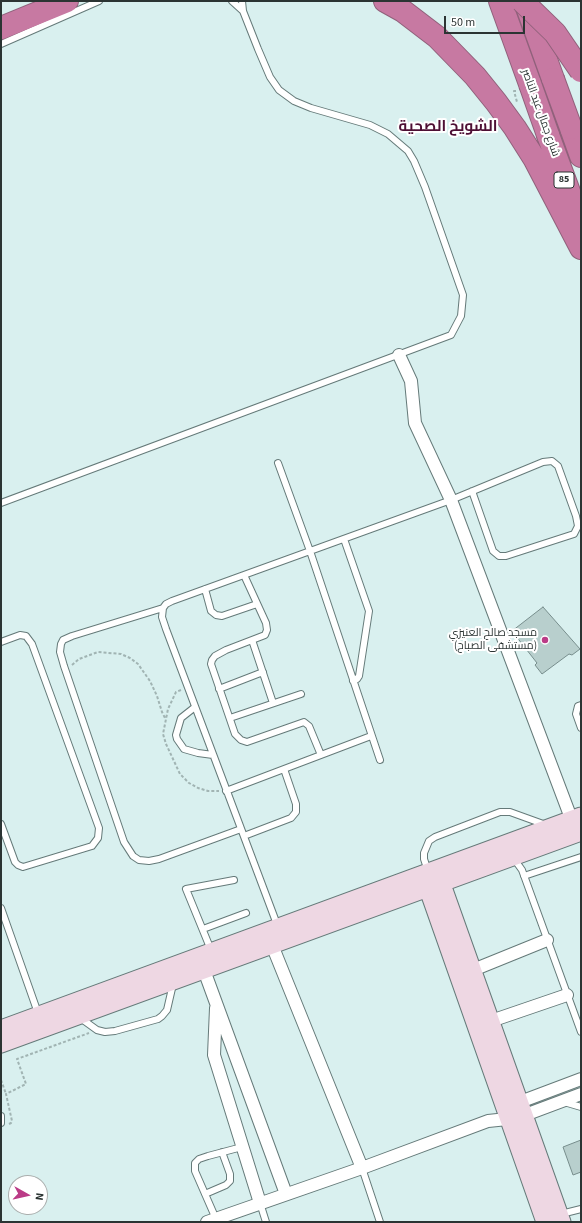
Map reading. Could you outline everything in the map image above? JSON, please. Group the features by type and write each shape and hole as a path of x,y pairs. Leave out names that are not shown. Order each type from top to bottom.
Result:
{"highway":[{"path":"1,28 67,1"},
{"path":"384,1 403,11 437,37 475,76 496,102 534,158 581,248"},
{"name":"شارع جمال عبد الناصر","path":"500,1 581,226"},
{"path":"523,1 555,33 581,71"},
{"path":"523,1 581,156"}],"street":[{"path":"495,1 581,238"},
{"path":"535,1 581,126"},
{"path":"1,1029 38,1015 205,959 278,938 546,834 578,825 451,500 415,423 411,381 399,354"},
{"path":"432,877 508,859 546,834"},
{"path":"432,877 473,970 490,1021 515,1112"},
{"path":"432,877 546,1200 555,1220"},
{"path":"278,938 362,1168"},
{"path":"473,970 547,940"},
{"path":"1,1044 173,982 205,959"},
{"path":"205,959 216,1003 286,1194"},
{"path":"490,1021 567,995"},
{"path":"216,1003 214,1055 260,1203"},
{"path":"515,1112 581,1079"},
{"path":"211,1220 362,1168 488,1121 515,1112 562,1101 581,1094"}],"lane":[{"path":"1,44 99,1"},
{"path":"232,1 243,11"},
{"path":"1,503 451,335 461,316 464,295 425,187 408,151 388,134 370,125 311,108 294,101 279,90 267,70 243,11 242,1"},
{"path":"241,829 159,859 139,860 133,856 124,842 60,652 63,640 162,608 172,601 451,500 472,491 543,462 552,461 558,466 576,516 578,526 574,534 506,556 499,556 493,551 472,491"},
{"path":"278,463 310,551 380,760"},
{"path":"344,539 369,611 359,676 353,681"},
{"path":"244,575 266,623 267,630 265,635 226,650 215,656 211,664 235,734 241,740 247,742 304,722 309,726 321,755"},
{"path":"205,589 212,611 216,615 222,616 257,604"},
{"path":"162,608 164,623 244,836 278,938"},
{"path":"1,642 20,635 26,636 32,644 98,828 98,838 92,846 23,867 15,862 1,824"},
{"path":"252,640 273,703"},
{"path":"219,689 263,672"},
{"path":"230,718 300,694"},
{"path":"581,705 578,706 576,714 581,728"},
{"path":"195,707 181,718 176,735 177,739 184,749 213,755"},
{"path":"226,791 371,736"},
{"path":"244,836 290,818 296,812 296,804 284,769"},
{"path":"432,877 424,859 424,853 426,846 432,838 496,813 510,812 546,834"},
{"path":"524,876 581,857"},
{"path":"508,859 517,864 524,876 581,1032"},
{"path":"205,959 203,930 186,889 234,880"},
{"path":"1,908 38,1015"},
{"path":"203,930 246,913"},
{"path":"78,1016 97,1030 105,1032 115,1031 158,1019 167,1010 173,982"},
{"path":"562,1101 581,1107"},
{"path":"1,1116 4,1124"},
{"path":"211,1220 205,1194 195,1171 195,1163 199,1159 242,1147"},
{"path":"205,1194 226,1185 230,1181 230,1174 222,1152"},
{"path":"362,1168 380,1222"},
{"path":"260,1203 266,1222"},
{"path":"555,1220 581,1209"}],"path":[{"path":"66,669 79,659 98,652 121,654 130,658 138,664 150,681 166,719"},
{"path":"6,1094 26,1084 18,1059 97,1030"},
{"path":"1,1080 6,1094 12,1121 11,1123 4,1124"}],"building":[{"name":"مسجد صالح العنيزي (مستشفى الصباح)","path":"543,607 580,649 572,655 569,654 542,674 535,665 537,663 512,631"},
{"path":"581,1140 581,1172 573,1175 563,1147"}],"place":[{"name":"مسجد صالح العنيزي (مستشفى الصباح)","path":"545,640"}],"district":[{"name":"الشويخ الصحية","path":"448,128"}]}
